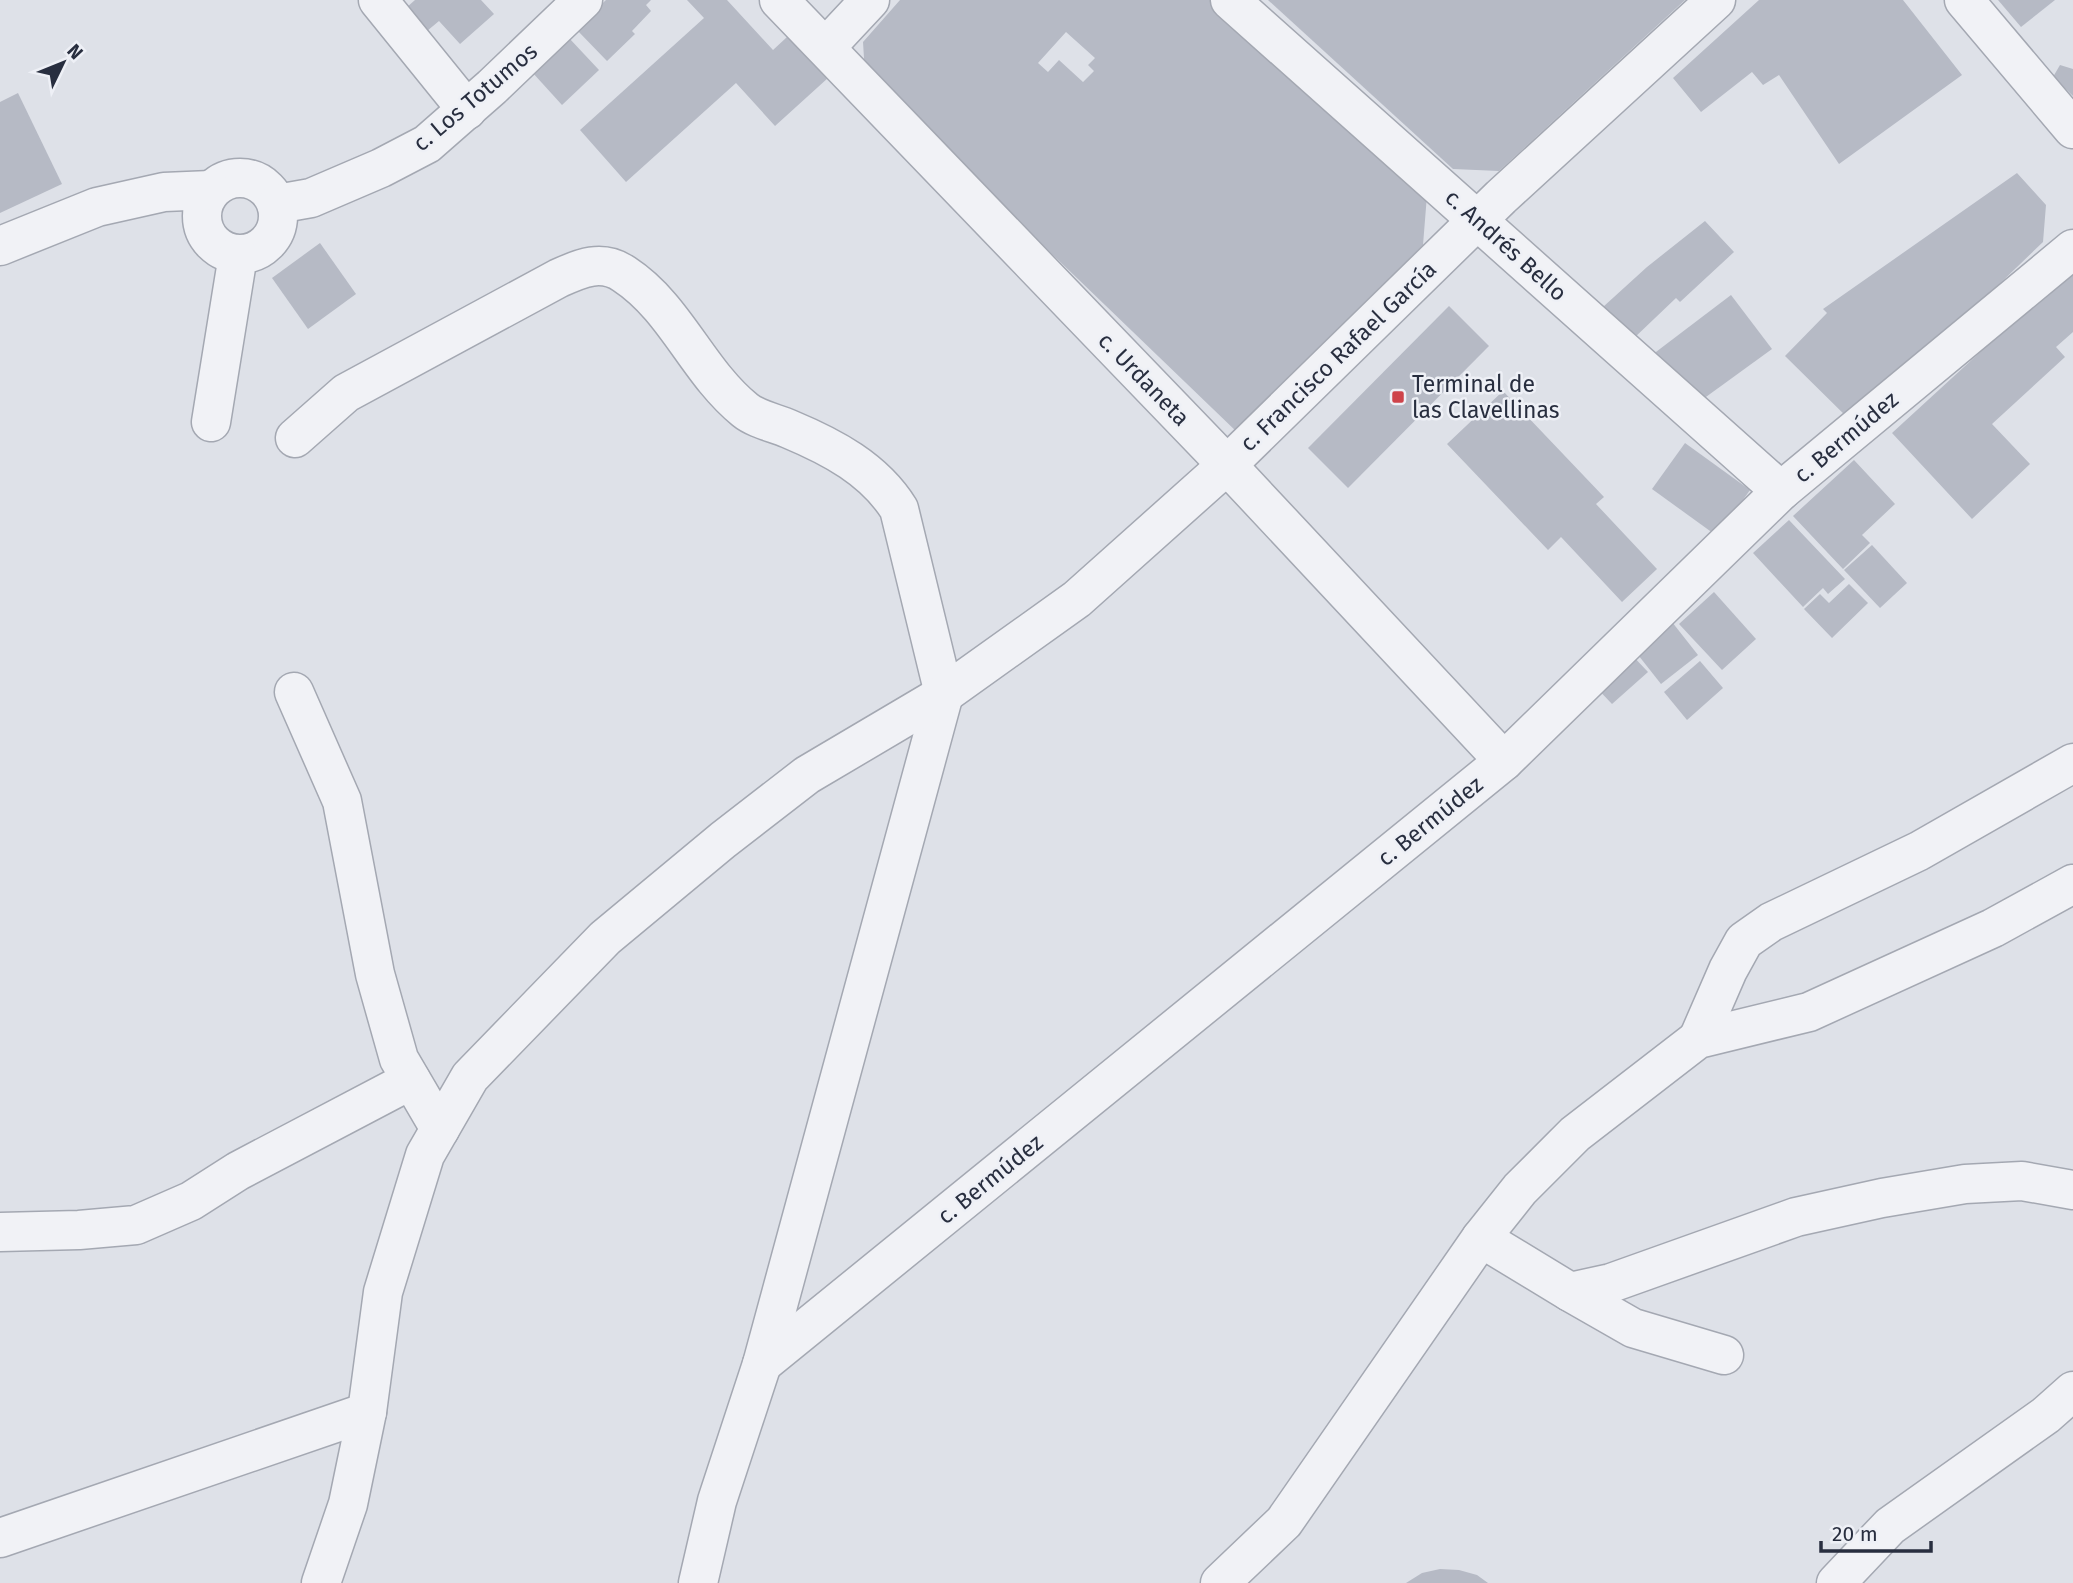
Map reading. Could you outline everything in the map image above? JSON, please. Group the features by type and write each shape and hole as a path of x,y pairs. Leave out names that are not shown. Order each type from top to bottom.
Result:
{"street":[{"path":"378,0 467,110"},
{"name":"c. Los Totumos","path":"277,204 311,198 382,168 426,144 467,110 583,0"},
{"name":"c. Urdaneta","path":"779,0 1227,465 1504,761"},
{"path":"826,47 870,0"},
{"name":"c. Andrés Bello","path":"1230,0 1781,491"},
{"name":"c. Francisco Rafael García","path":"321,1583 348,1504 367,1412 383,1292 425,1155 470,1077 605,938 723,840 807,775 944,694 1077,598 1227,465 1478,220 1716,0"},
{"path":"1964,0 2073,129"},
{"path":"240,177 256,181 269,190 277,204 279,220 274,236 263,248 251,254 238,255 215,246 206,235 201,220 203,204 211,190 224,180 240,177"},
{"path":"0,246 97,207 164,192 211,190"},
{"name":"c. Bermúdez","path":"762,1364 1504,761 1781,491 2073,249"},
{"path":"211,422 238,255"},
{"path":"295,438 346,393 559,278 584,266 601,265 623,272 654,298 722,387 746,411 801,434 849,459 872,476 900,509 944,694 762,1364 717,1501 698,1583"},
{"path":"294,691 342,800 375,974 399,1059 440,1129"},
{"path":"1698,1039 1728,970 1744,941 1753,934 1771,922 1919,851 2073,763"},
{"path":"1234,1579 1284,1522 1481,1238 1520,1189 1575,1135 1698,1039 1810,1012 1993,928 2073,884"},
{"path":"0,1232 136,1225 191,1201 237,1171 411,1080"},
{"path":"1570,1293 1611,1283 1796,1217 1882,1198 1965,1184 2022,1181 2073,1190"},
{"path":"1481,1238 1633,1328 1724,1355"},
{"path":"1836,1583 1890,1526 2046,1415 2073,1391"},
{"path":"0,1538 367,1412"}],"building":[{"path":"415,0 481,0 494,14 460,44 439,21 427,31 406,8"},
{"path":"606,0 651,0 646,5 651,11 632,31 635,34 607,61 576,29"},
{"path":"687,0 727,0 773,50 800,25 839,68 775,126 736,83 626,182 580,130 704,18"},
{"path":"900,0 1213,0 1427,195 1423,245 1239,434 865,74 863,42","holes":["1066,32 1095,58 1088,65 1094,71 1083,82 1059,60 1048,72 1038,63"]},
{"path":"1268,0 1685,0 1499,171 1453,169"},
{"path":"1759,0 1903,0 1962,75 1839,164 1779,75 1763,85 1752,72 1701,112 1673,78"},
{"path":"1998,0 2055,0 2021,27"},
{"path":"569,38 599,70 562,105 532,72"},
{"path":"2060,65 2073,69 2073,96 2053,77"},
{"path":"18,93 62,184 0,213 0,102"},
{"path":"2017,173 2046,205 2043,242 1854,424 1785,356 1827,313 1823,309"},
{"path":"1705,221 1734,252 1680,302 1676,298 1633,339 1603,307 1647,267"},
{"path":"320,243 356,294 308,329 272,278"},
{"path":"2073,267 2073,332 2056,347 2065,357 1992,424 2030,464 1972,519 1892,433"},
{"path":"1731,295 1772,349 1699,402 1648,358"},
{"name":"Terminal de las Clavellinas","path":"1449,306 1489,346 1348,488 1308,448"},
{"path":"1503,391 1604,497 1596,504 1657,569 1622,602 1561,537 1548,550 1447,444"},
{"path":"1685,443 1750,490 1717,536 1652,489"},
{"path":"1854,460 1895,504 1862,535 1870,543 1843,569 1793,516"},
{"path":"1789,520 1845,579 1828,594 1823,588 1803,607 1753,553"},
{"path":"1872,545 1907,583 1880,608 1844,570"},
{"path":"1849,584 1868,603 1832,638 1804,609 1820,594 1829,603"},
{"path":"1714,592 1756,639 1722,670 1679,624"},
{"path":"1672,622 1698,655 1661,684 1635,651"},
{"path":"1629,652 1648,672 1612,704 1593,684"},
{"path":"1700,661 1723,688 1687,720 1664,692"},
{"path":"1440,1569 1477,1575 1488,1583 1406,1583 1422,1573"}],"place":[{"name":"Terminal de las Clavellinas","path":"1398,397"}]}
